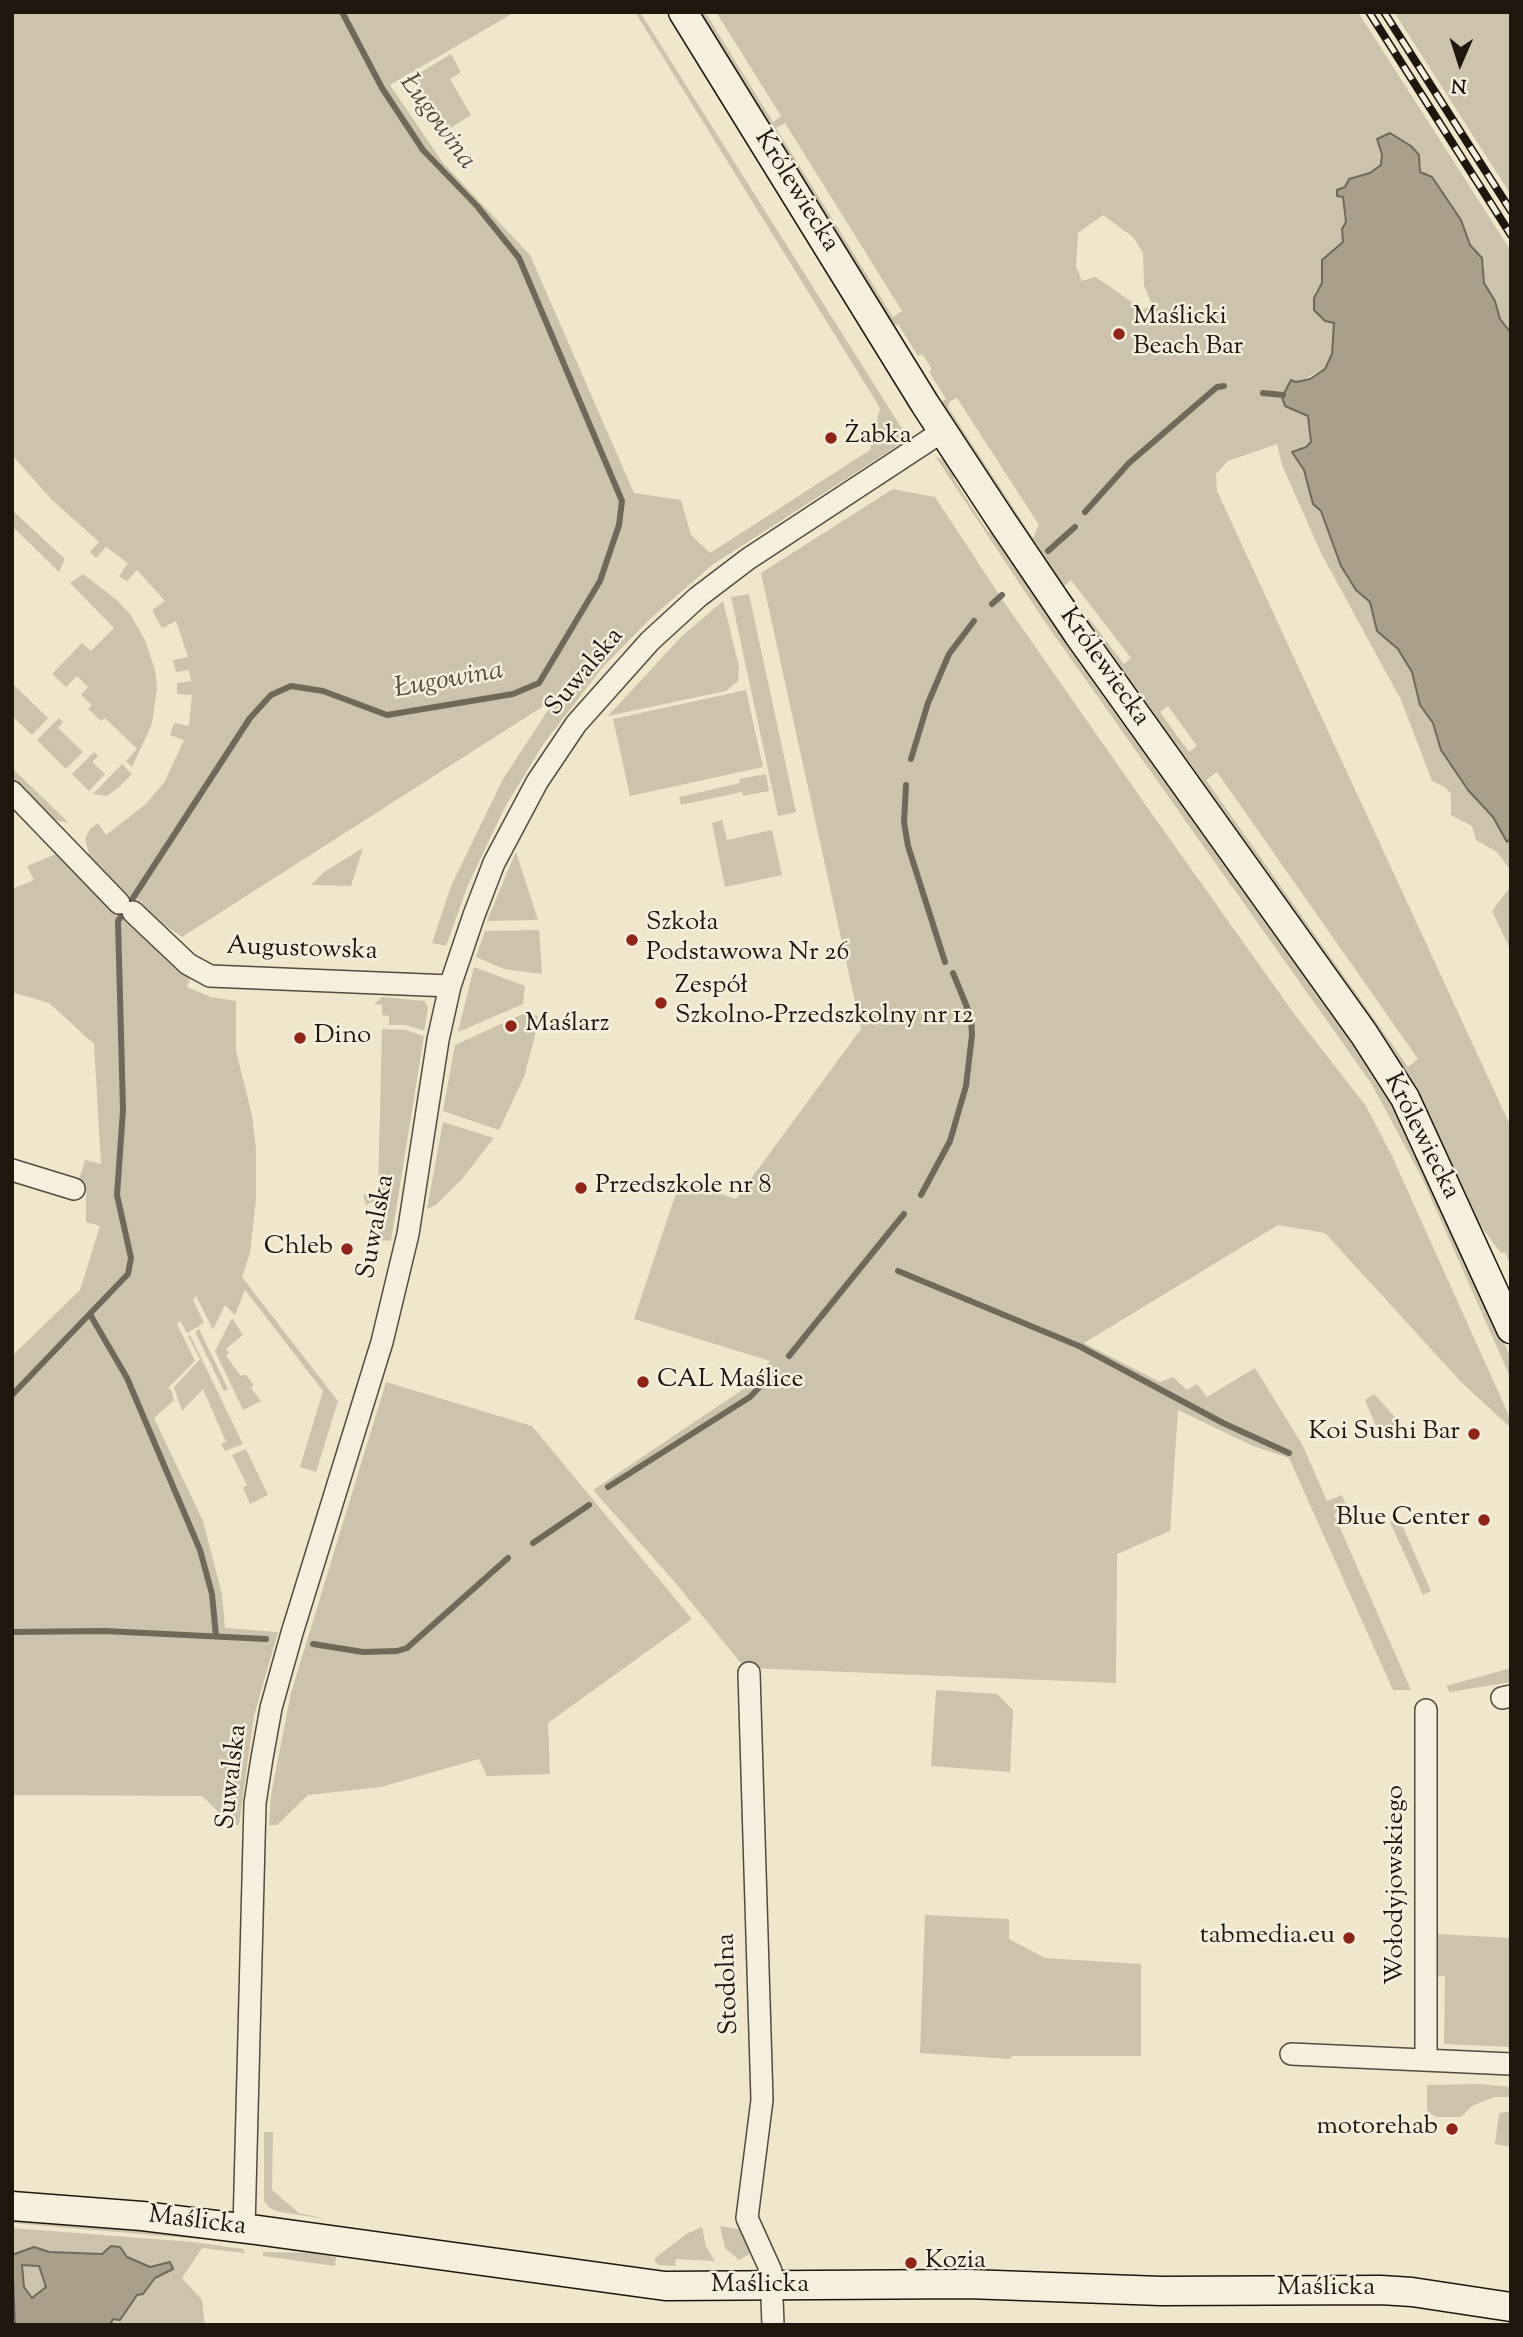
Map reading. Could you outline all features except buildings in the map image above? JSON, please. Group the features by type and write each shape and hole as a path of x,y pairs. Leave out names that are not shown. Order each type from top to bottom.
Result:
{"street":[{"name":"Królewiecka","path":"684,12 943,431 1078,634 1356,1023 1405,1098 1511,1329"},
{"name":"Suwalska","path":"244,2228 255,1803 262,1758 271,1708 292,1633 382,1342 408,1234 450,986 474,915 512,827 537,782 576,724 616,677 698,597 748,559 943,431"},
{"name":"Augustowska","path":"12,792 126,908 188,964 210,976 450,986"},
{"path":"12,1170 74,1189"},
{"name":"Stodolna","path":"749,1673 762,2100 747,2218 771,2271 773,2288"},
{"name":"Wołodyjowskiego","path":"1426,1710 1426,2060"},
{"path":"1291,2054 1511,2064"},
{"name":"Maślicka","path":"12,2206 142,2216 244,2228 646,2285 773,2288 968,2284 1161,2291 1381,2290 1511,2307"},
{"path":"773,2288 774,2325"}],"shaded area":[{"path":"12,12 515,12 390,85 443,163 530,255 634,493 681,500 691,535 710,553 870,450 880,408 635,12 640,12 906,435 905,441 712,565 651,618 602,668 544,743 505,807 468,885 446,946 432,943 451,886 503,779 556,698 182,937 139,907 142,902 122,892 86,856 89,853 85,839 90,829 98,823 106,835 146,804 165,781 184,740 170,735 174,723 189,726 192,695 177,694 177,683 191,681 189,670 176,672 173,660 188,657 176,621 162,628 152,610 165,601 137,570 127,581 119,576 128,563 106,547 96,558 90,552 99,542 52,500 12,455"},
{"path":"698,12 705,12 773,122 781,116 716,12 1358,12 1511,251 1511,333 1500,319 1495,301 1484,283 1484,265 1470,245 1461,220 1432,177 1420,172 1421,164 1411,145 1401,140 1377,139 1382,154 1381,165 1343,197 1346,222 1342,229 1343,242 1322,260 1322,283 1315,292 1334,323 1332,354 1325,369 1285,388 1282,397 1308,416 1311,442 1292,453 1304,470 1313,504 1321,511 1348,580 1370,602 1377,631 1398,649 1412,672 1420,705 1433,723 1441,750 1468,790 1493,817 1506,841 1511,838 1511,871 1497,852 1476,840 1472,826 1451,815 1451,794 1445,787 1432,781 1401,700 1321,553 1282,465 1277,444 1228,461 1216,474 1217,491 1511,1127 1511,1266 1505,1252 1501,1253 1470,1212 1057,585 941,402 946,399 929,372 932,369 922,354 918,356 898,324 894,326","holes":["785,123 902,311 893,317 776,128","1103,215 1133,237 1143,253 1144,286 1152,304 1143,310 1096,277 1082,281 1076,266 1078,233","957,398 1039,525 1033,538 948,407 950,401","1071,580 1131,658 1124,664 1064,586","1168,706 1197,746 1189,752 1160,712","1217,772 1418,1059 1408,1067 1206,780"]},
{"path":"1394,12 1511,12 1511,195"},
{"path":"451,54 461,72 450,79 471,115 446,131 413,77"},
{"path":"1390,133 1411,146 1419,155 1420,172 1432,177 1461,220 1470,245 1482,258 1484,283 1495,301 1500,319 1511,333 1511,838 1507,842 1493,817 1468,790 1441,750 1433,723 1420,705 1412,672 1398,649 1377,631 1370,602 1356,590 1341,566 1321,511 1313,504 1304,470 1292,452 1311,442 1308,416 1285,406 1282,397 1291,380 1296,382 1310,379 1325,369 1332,354 1334,323 1325,321 1314,310 1314,298 1322,283 1322,260 1343,242 1342,229 1346,222 1343,197 1337,196 1337,190 1345,187 1349,179 1370,173 1381,165 1382,154 1377,139"},
{"path":"935,456 948,462 955,472 954,479 988,532 993,530 1379,1080 1430,1176 1511,1358 1511,1379 1422,1178 1371,1083 1047,625"},
{"path":"893,489 935,497 1004,602 1152,814 1295,1015 1366,1106 1392,1156 1511,1420 1511,1428 1462,1383 1325,1233 1278,1225 1084,1343 1160,1382 1173,1377 1187,1390 1197,1384 1207,1397 1255,1368 1303,1446 1327,1501 1342,1495 1347,1507 1334,1514 1411,1690 1393,1690 1289,1458 1253,1446 1178,1410 1170,1531 1117,1554 1116,1683 749,1668 740,1662 673,1580 593,1490 754,1382 770,1361 634,1319 680,1181 736,1199 861,1029 761,573"},
{"path":"12,510 65,559 59,572 12,526"},
{"path":"83,574 117,600 130,614 145,640 155,670 157,688 152,724 132,767 126,761 137,749 105,718 101,721 88,709 92,705 81,695 88,687 77,676 66,687 52,674 82,643 91,651 114,628 70,583"},
{"path":"749,594 796,812 778,816 731,597"},
{"path":"723,601 739,667 738,681 726,691 608,716 682,636"},
{"path":"12,683 48,718 32,735 12,716"},
{"path":"746,690 763,767 630,796 613,719"},
{"path":"59,718 63,722 58,728 83,752 66,769 37,740"},
{"path":"94,752 98,756 92,762 105,774 89,791 72,774"},
{"path":"122,764 132,774 107,796 93,794"},
{"path":"12,768 69,823 54,820 12,779"},
{"path":"766,774 769,791 743,796 742,792 681,805 679,797"},
{"path":"722,820 727,840 772,830 782,875 725,887 712,823"},
{"path":"363,848 351,886 311,885 324,872"},
{"path":"516,852 538,920 487,921 503,882"},
{"path":"56,854 63,856 75,867 72,871 110,906 134,921 191,976 187,987 211,997 236,1001 236,1051 252,1115 256,1149 256,1199 250,1253 242,1277 338,1401 316,1472 300,1467 323,1391 245,1290 235,1315 225,1305 213,1330 196,1296 193,1300 204,1323 187,1333 180,1321 177,1324 195,1361 168,1388 174,1400 154,1418 203,1521 222,1594 225,1628 278,1632 254,1716 239,1825 231,1824 202,1796 12,1795 12,1356 80,1290 100,1226 86,1222 86,1186 78,1183 85,1160 101,1164 94,1044 49,1003 12,992 12,889 34,880 27,866"},
{"path":"1511,886 1511,951 1492,911"},
{"path":"539,930 542,974 504,969 476,957 485,931"},
{"path":"474,967 525,986 523,1004 458,1032"},
{"path":"382,997 425,1001 428,1008 424,1031 407,1025 389,1025 389,1016 382,1015 382,1005 374,1004"},
{"path":"523,1014 538,1016 534,1040 524,1077 499,1130 443,1111 455,1045"},
{"path":"382,1029 406,1030 424,1036 391,1241 380,1240 375,1226 388,1217 378,1199 366,1205 363,1195 378,1194"},
{"path":"443,1122 494,1138 462,1179 436,1205 427,1209"},
{"path":"232,1318 243,1335 226,1349 229,1353 226,1356 241,1376 245,1374 254,1385 251,1388 261,1401 243,1410 215,1351"},
{"path":"199,1329 228,1389 224,1391 195,1332"},
{"path":"190,1335 243,1444 225,1451 221,1444 226,1442 203,1389 182,1411 174,1387 200,1359 188,1336"},
{"path":"386,1382 532,1426 692,1619 548,1723 550,1774 487,1776 479,1759 381,1787 308,1795 277,1825 269,1825 271,1795 291,1693"},
{"path":"1374,1394 1403,1426 1387,1441 1380,1435 1365,1400"},
{"path":"246,1449 268,1495 250,1504 243,1488 247,1485 232,1455"},
{"path":"1399,1518 1431,1591 1423,1595 1390,1522"},
{"path":"1511,1668 1511,1682 1450,1692 1446,1686"},
{"path":"936,1690 997,1694 1013,1710 1010,1772 931,1766"},
{"path":"925,1915 1009,1919 1009,1939 1045,1958 1141,1964 1141,2056 1012,2056 1011,2059 920,2053"},
{"path":"1436,1934 1511,1938 1511,2047 1444,2044 1445,1976 1436,1977"},
{"path":"1480,2084 1511,2087 1511,2097 1494,2097 1472,2106 1461,2117 1437,2117 1427,2112 1427,2085"},
{"path":"1511,2111 1511,2147 1495,2144 1499,2113"},
{"path":"264,2132 273,2132 272,2190 299,2213 326,2219 280,2212 270,2208 264,2201"},
{"path":"12,2217 247,2241 247,2243 12,2223"},
{"path":"720,2226 738,2229 744,2235 752,2246 748,2255 739,2260 725,2248"},
{"path":"702,2227 706,2247 715,2261 676,2259 675,2266 658,2265 654,2259 686,2234"},
{"path":"12,2228 193,2242 243,2249 245,2253 202,2248 182,2278 202,2300 205,2325 110,2325 113,2319 120,2319 137,2295 144,2294 155,2278 173,2270 150,2267 127,2257 49,2252 34,2247 13,2256"},
{"path":"111,2246 120,2247 127,2257 150,2267 170,2262 173,2269 155,2278 143,2294 137,2295 120,2320 113,2319 110,2325 15,2325 12,2255 34,2247 49,2252 102,2254","holes":["22,2265 39,2266 46,2287 32,2298 24,2287"]},
{"path":"263,2252 312,2253 336,2257 335,2266 263,2256"},
{"path":"22,2265 39,2266 46,2287 31,2298 24,2287"}],"waterway":[{"name":"Ługowina","path":"12,1395 128,1274 131,1258 117,1195 123,1110 118,921 250,718 271,695 291,686 323,691 387,715 513,694 539,683 600,581 619,525 622,501 519,258 477,206 423,150 382,88 342,12"},
{"path":"1085,512 1129,463 1217,387 1224,386"},
{"path":"1263,393 1283,395"},
{"path":"1048,551 1075,527"},
{"path":"992,604 1002,595"},
{"path":"911,759 928,703 949,654 974,621"},
{"path":"906,785 904,822 908,846 945,962"},
{"path":"921,1195 950,1141 966,1086 972,1035 971,1017 953,973"},
{"path":"789,1356 904,1214"},
{"path":"898,1271 1079,1346 1223,1423 1289,1453"},
{"path":"91,1316 127,1378 200,1550 212,1594 216,1636"},
{"path":"608,1487 750,1397 771,1375"},
{"path":"533,1543 589,1505"},
{"path":"313,1644 363,1652 407,1648 508,1558"},
{"path":"12,1632 105,1631 266,1639"}],"railway":[{"path":"1369,12 1511,235"},
{"path":"1384,12 1511,211"}],"place":[{"name":"Maślicki Beach Bar","path":"1119,334"},
{"name":"Żabka","path":"831,438"},
{"name":"Szkoła Podstawowa Nr 26","path":"632,940"},
{"name":"Zespół Szkolno-Przedszkolny nr 12","path":"661,1003"},
{"name":"Maślarz","path":"511,1026"},
{"name":"Dino","path":"300,1038"},
{"name":"Przedszkole nr 8","path":"581,1188"},
{"name":"Chleb","path":"347,1249"},
{"name":"CAL Maślice","path":"643,1382"},
{"name":"Koi Sushi Bar","path":"1474,1434"},
{"name":"Blue Center","path":"1484,1520"},
{"name":"tabmedia.eu","path":"1349,1938"},
{"name":"motorehab","path":"1452,2129"},
{"name":"Kozia","path":"911,2263"}]}
